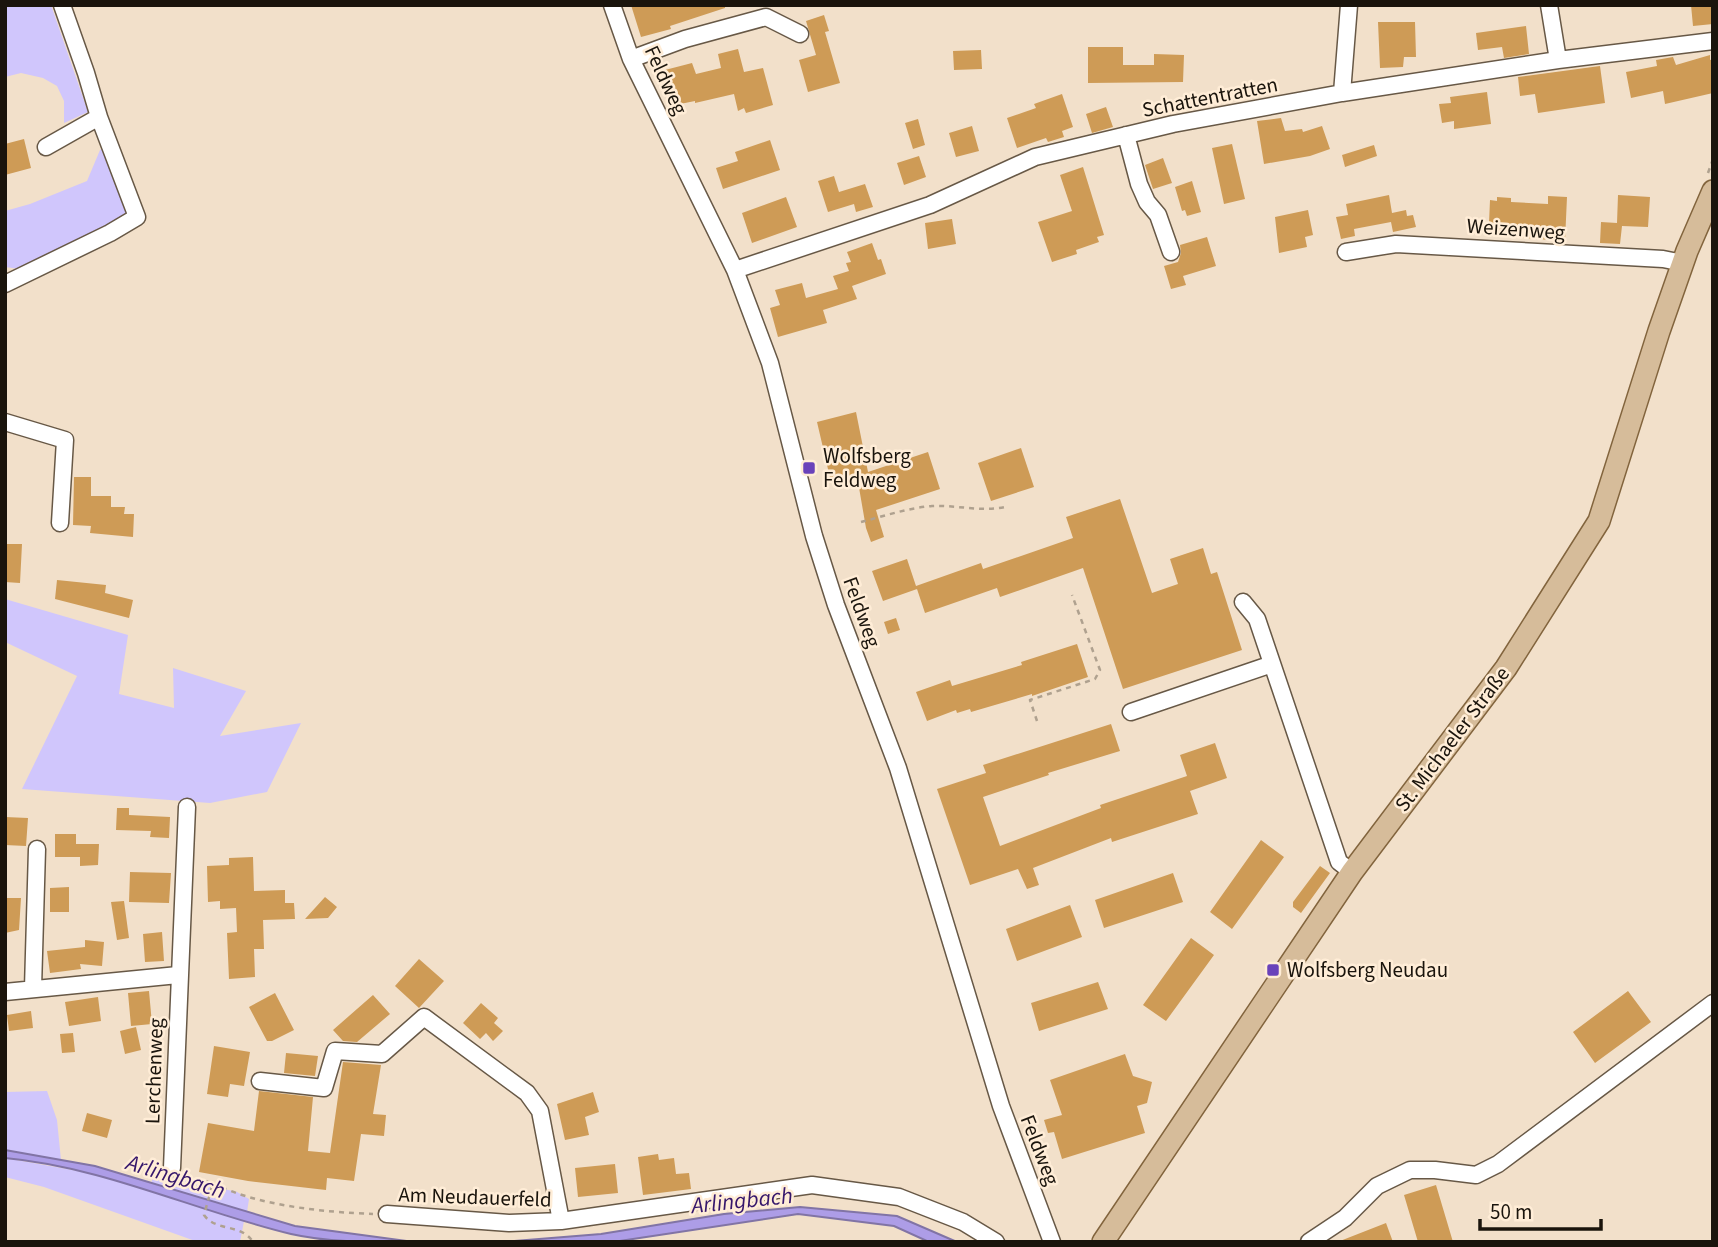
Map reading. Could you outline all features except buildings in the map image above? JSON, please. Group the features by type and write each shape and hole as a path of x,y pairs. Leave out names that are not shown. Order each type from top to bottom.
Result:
{"main road":[{"name":"St. Michaeler Straße","path":"1103,1242 1352,872 1506,668 1600,521 1659,331 1710,181"}],"street":[{"path":"5,284 137,217 99,117 62,5"},
{"name":"Feldweg","path":"612,5 631,59 735,270 770,363 814,536 836,605 898,768 1001,1107 1052,1242"},
{"path":"1342,93 1349,5"},
{"path":"1549,5 1558,60"},
{"path":"631,59 685,39 766,17 800,34"},
{"name":"Schattentratten","path":"735,270 930,205 1035,157 1172,124 1342,93 1558,60 1713,41"},
{"path":"46,147 99,117"},
{"path":"1126,135 1139,184 1147,202 1158,215 1171,253"},
{"name":"Weizenweg","path":"1346,252 1396,243 1663,259 1683,263"},
{"path":"5,422 65,440 60,523"},
{"path":"1243,602 1257,619 1339,862 1352,872"},
{"path":"1131,712 1272,664"},
{"name":"Lerchenweg","path":"172,1168 187,807"},
{"path":"33,988 37,849"},
{"path":"5,992 178,975"},
{"path":"1309,1242 1345,1218 1377,1186 1410,1170 1476,1175 1498,1164 1713,1003"},
{"name":"Am Neudauerfeld","path":"260,1081 324,1088 335,1051 382,1054 424,1017 527,1093 540,1111 561,1221"},
{"name":"Am Neudauerfeld","path":"387,1214 509,1223 561,1221 813,1185 899,1197 963,1222 996,1242"}],"path":[{"path":"1710,181 1713,159"},
{"path":"861,522 936,506 991,510 1005,507"},
{"path":"1037,721 1030,700 1094,679 1100,670 1072,595"},
{"path":"172,1168 232,1193 326,1212 387,1214"},
{"path":"212,1185 204,1215 209,1222 247,1233 253,1242"}],"shaded area":[{"path":"5,5 51,5 88,112 64,123 64,101 57,86 43,78 21,73 5,77"},
{"path":"106,145 129,208 122,220 20,269 5,267 5,211 87,181 100,150"},
{"path":"5,599 128,635 119,694 174,708 173,668 246,691 220,736 301,723 267,792 210,803 22,789 77,676 5,642"},
{"path":"47,1091 57,1120 61,1160 5,1150 5,1092"},
{"name":"Arlingbach","path":"5,1150 95,1166 295,1226 414,1242 337,1240 291,1234 78,1170 5,1158"},
{"path":"5,1158 95,1174 244,1221 240,1242 198,1242 44,1187 5,1177"},
{"path":"154,1173 237,1192 249,1199 247,1212 151,1184"},
{"name":"Arlingbach","path":"800,1207 897,1216 957,1242 929,1242 894,1226 798,1214 613,1242 501,1242 601,1234 724,1214"}],"place":[{"name":"Wolfsberg Feldweg","path":"809,468"},
{"name":"Wolfsberg Neudau","path":"1273,970"}]}
